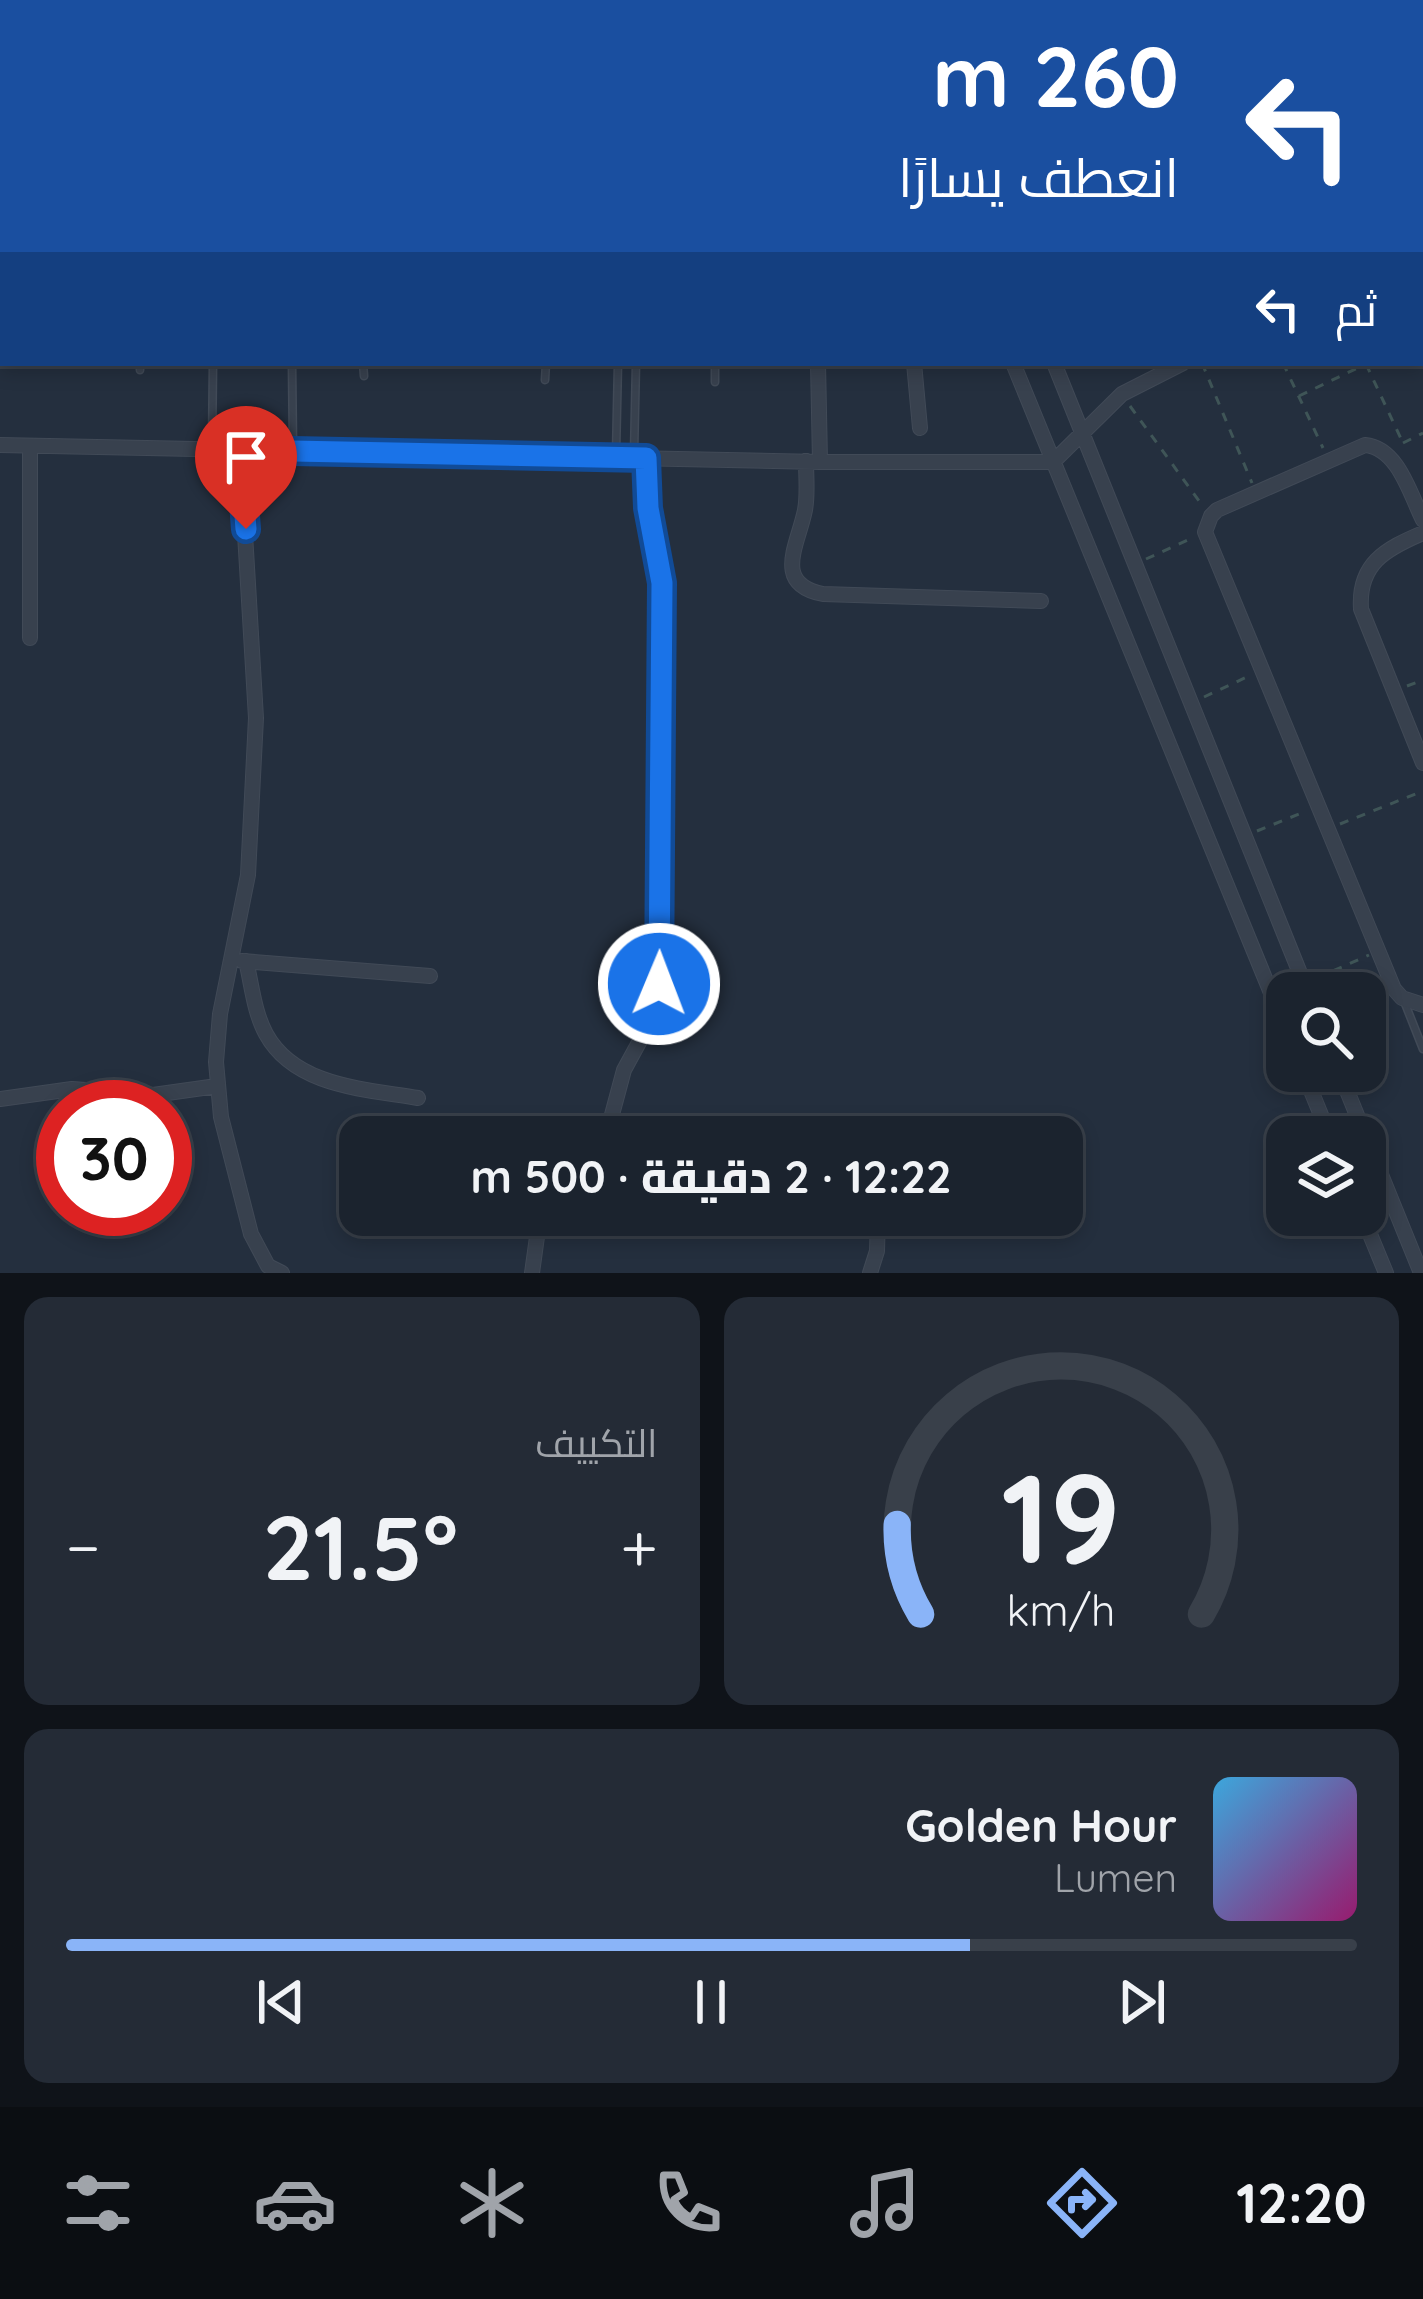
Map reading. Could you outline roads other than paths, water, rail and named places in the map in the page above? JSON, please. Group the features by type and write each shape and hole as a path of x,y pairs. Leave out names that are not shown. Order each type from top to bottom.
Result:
{"street":[{"path":"818,366 813,462 796,538 796,583 823,595 1041,602"},
{"path":"914,366 920,428"},
{"path":"1013,366 1266,981"},
{"path":"1055,366 1299,972"},
{"path":"0,445 813,462 1053,462 1122,394 1177,366"},
{"path":"1423,520 1386,452 1365,445 1210,516 1205,532 1394,989 1402,998 1423,1005"},
{"path":"30,446 30,638"},
{"path":"240,450 256,718 248,875 238,961 217,1042 217,1087 251,1234 268,1266 281,1273"},
{"path":"612,1116 624,1070 654,1015 659,984 662,583 640,458"},
{"path":"1423,533 1374,559 1360,596 1361,609 1423,763"},
{"path":"238,961 430,976"},
{"path":"238,961 267,1037 290,1061 342,1086 418,1098"},
{"path":"0,1099 72,1089 153,1095 217,1087"},
{"path":"1349,1092 1419,1255 1421,1273"},
{"path":"532,1273 536,1236"},
{"path":"870,1273 877,1236"},
{"path":"1371,1236 1386,1273"}],"lane":[{"path":"212,449 213,366"},
{"path":"292,366 293,451"},
{"path":"363,366 364,376"},
{"path":"545,366 545,380"},
{"path":"616,458 618,366"},
{"path":"636,366 640,458"},
{"path":"715,366 715,382"},
{"path":"1402,998 1423,1049"}]}
